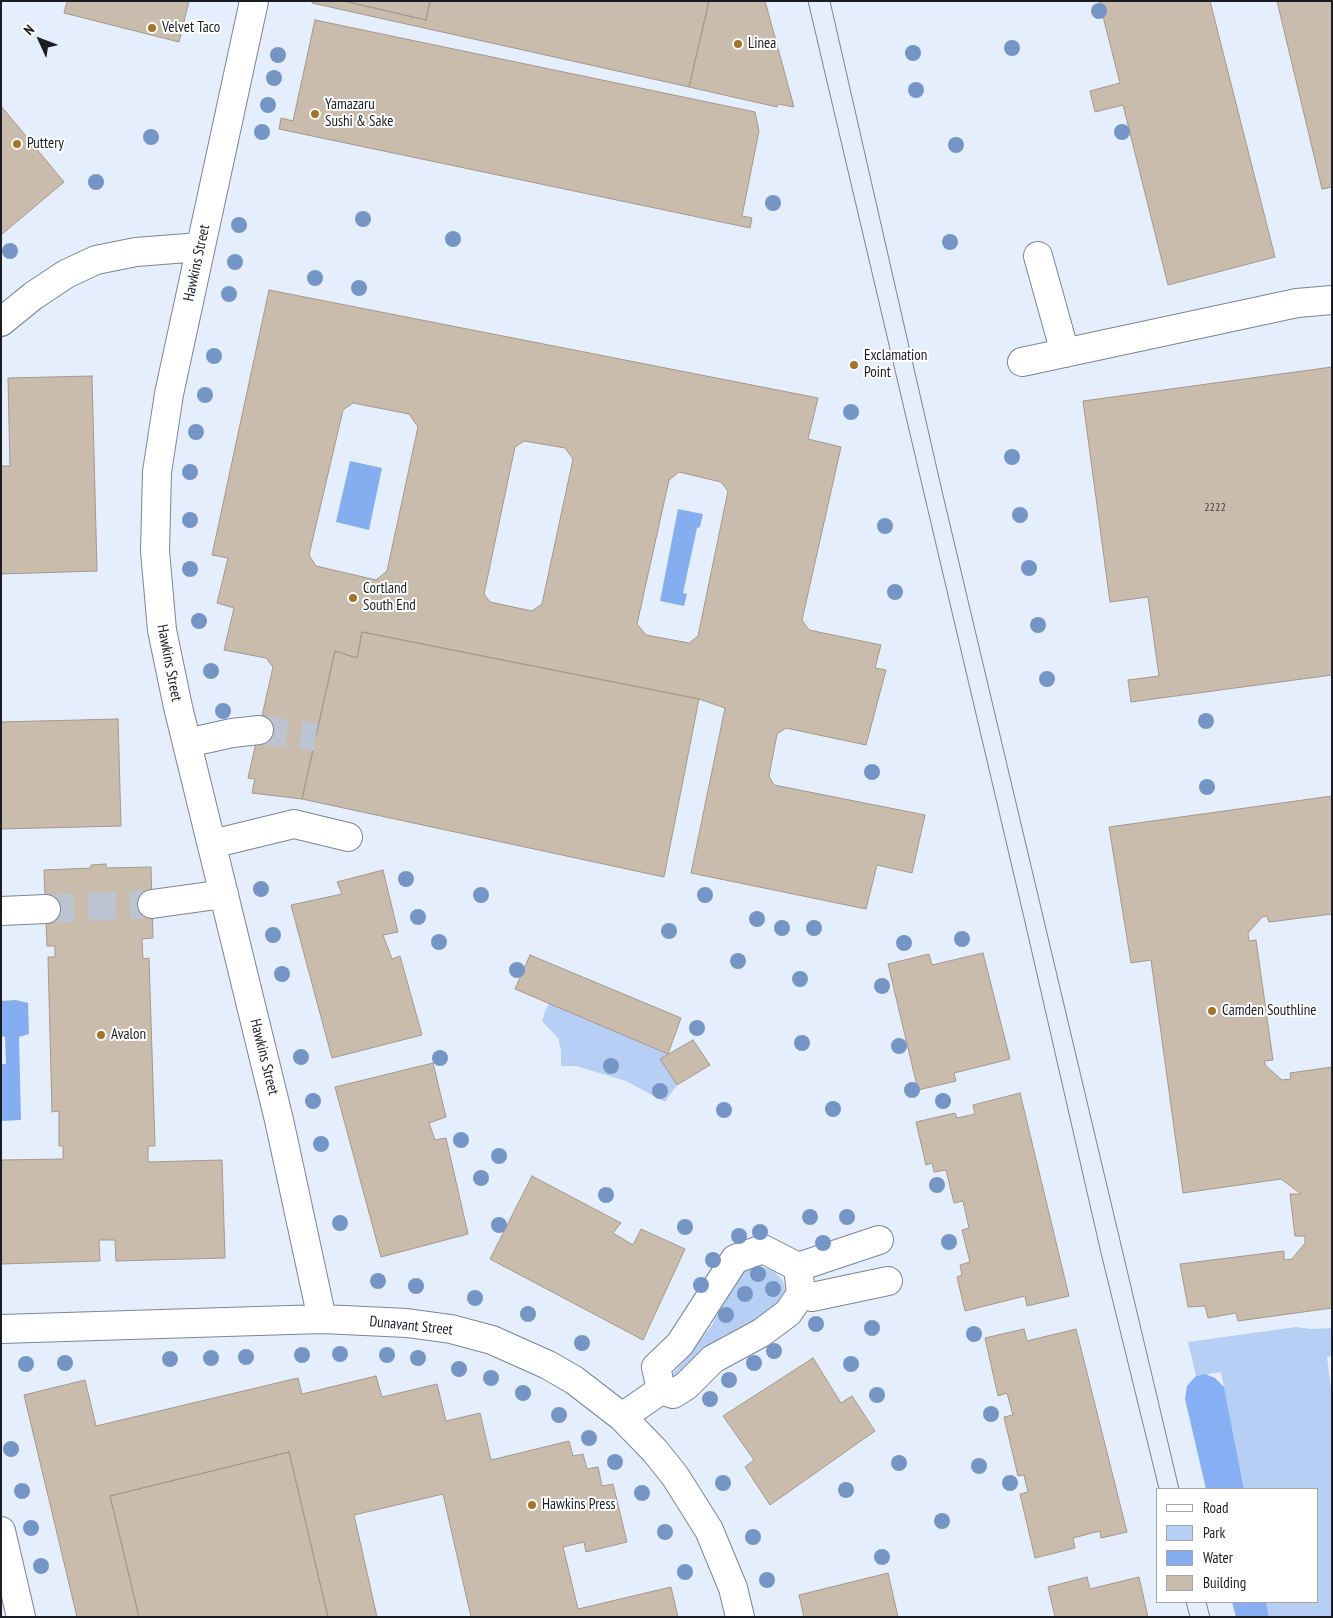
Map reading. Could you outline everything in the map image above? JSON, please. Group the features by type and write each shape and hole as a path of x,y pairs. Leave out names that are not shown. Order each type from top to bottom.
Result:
{"street":[{"name":"Hawkins Street","path":"254,1 167,404 157,472 155,551 162,630 187,744 279,1120 322,1319"},
{"path":"1,322 33,296 66,274 96,260 136,252 200,248"},
{"path":"1038,256 1065,353"},
{"path":"1022,362 1298,303 1332,300"},
{"path":"187,744 232,733 259,730"},
{"path":"212,844 294,824 348,837"},
{"path":"152,904 224,894"},
{"path":"1,911 46,909"},
{"path":"661,1390 673,1394 686,1386 714,1359 761,1333 788,1313 799,1281 878,1240"},
{"path":"661,1390 656,1366 680,1344 735,1259 763,1249 799,1281 812,1297 888,1281"},
{"name":"Dunavant Street","path":"1,1329 322,1319 407,1323 451,1329 492,1340 568,1376 622,1417 656,1451 675,1476 709,1530 733,1588 740,1617"},
{"path":"622,1417 661,1390"},
{"path":"1,1531 21,1617"}],"green space":[{"path":"549,1003 668,1054 661,1059 677,1085 665,1102 626,1081 576,1066 561,1066 561,1051 558,1038 542,1021"},
{"path":"754,1267 765,1268 775,1272 783,1281 786,1293 782,1305 676,1383 669,1378 712,1325 735,1280 744,1271"},
{"path":"1296,1327 1311,1329 1332,1328 1332,1356 1327,1357 1332,1398 1332,1617 1269,1617 1266,1603 1318,1603 1318,1488 1244,1488 1221,1372 1196,1376 1188,1342"}],"shaded area":[{"path":"1205,1374 1215,1378 1224,1387 1244,1488 1206,1488 1185,1399 1187,1386 1196,1376"},
{"path":"1232,1603 1266,1603 1269,1617 1236,1617"}],"water":[{"path":"350,461 382,468 369,530 336,522"},
{"path":"678,509 703,514 700,527 697,528 683,593 687,594 684,606 660,601"},
{"path":"16,1000 28,1003 29,1034 19,1037 21,1120 1,1121 1,1064 6,1064 5,1037 1,1036 1,1001"}],"building":[{"name":"Velvet Taco","path":"67,1 189,1 179,42 64,13"},
{"path":"312,1 344,1 426,20 430,1 709,1 689,87 312,3"},
{"path":"344,1 430,1 426,20"},
{"name":"Linea","path":"709,1 765,1 794,107 778,104 777,107 689,87"},
{"path":"1099,1 1210,1 1275,257 1168,285 1123,105 1095,112 1090,91 1120,83"},
{"path":"1277,1 1332,1 1332,187 1322,189"},
{"path":"315,20 755,112 759,131 742,216 752,218 750,228 279,129 281,118 293,121"},
{"name":"Puttery","path":"1,106 64,182 1,235"},
{"name":"Cortland South End","path":"269,290 818,398 808,439 841,447 802,620 809,630 881,645 875,668 886,670 866,745 786,728 777,734 769,776 774,785 925,815 912,873 877,865 866,909 691,873 725,708 699,699 362,632 357,658 335,651 302,799 252,793 255,779 248,778 273,667 266,658 224,650 234,608 217,603 228,558 212,555","holes":["353,403 409,414 418,427 387,571 376,580 316,566 309,555 343,410","524,441 565,448 573,459 542,604 532,611 490,602 484,594 515,447","679,472 721,482 728,491 698,636 689,643 646,635 637,624 669,480"]},
{"path":"1332,367 1332,675 1131,702 1128,680 1159,676 1148,597 1110,602 1083,401"},
{"path":"92,376 97,571 1,574 1,466 10,466 8,378"},
{"path":"362,632 699,699 664,877 302,799 335,651 357,658"},
{"path":"118,719 121,826 1,829 1,722"},
{"name":"Camden Southline","path":"1332,796 1332,914 1269,922 1267,916 1262,917 1248,933 1249,941 1256,940 1273,1060 1264,1061 1266,1066 1282,1080 1291,1079 1290,1073 1332,1067 1332,1308 1238,1321 1236,1313 1208,1318 1205,1306 1188,1307 1180,1264 1284,1251 1284,1260 1292,1259 1305,1243 1305,1236 1295,1236 1290,1194 1301,1194 1281,1179 1183,1193 1151,960 1131,963 1109,827"},
{"name":"Avalon","path":"106,864 106,868 151,867 153,938 142,939 143,959 149,958 155,1146 148,1146 148,1162 222,1160 225,1258 116,1261 115,1240 99,1240 100,1261 1,1264 1,1160 63,1159 63,1146 59,1146 59,1111 52,1112 48,957 55,957 55,946 47,946 44,870 91,868 91,865"},
{"path":"383,870 398,932 383,935 392,959 400,956 422,1035 332,1058 291,905 342,894 337,882"},
{"path":"983,953 1010,1059 954,1073 956,1081 918,1090 888,964 929,954 932,965"},
{"path":"530,955 681,1018 668,1054 515,989"},
{"path":"693,1040 710,1065 677,1085 660,1059"},
{"path":"433,1063 446,1117 429,1123 435,1140 446,1138 468,1234 381,1257 335,1087"},
{"path":"1020,1093 1069,1296 1027,1306 1025,1296 965,1311 957,1277 962,1275 960,1265 970,1262 962,1230 969,1228 963,1201 954,1203 946,1170 934,1172 932,1163 926,1165 916,1122 955,1113 957,1118 975,1114 973,1105"},
{"path":"532,1176 621,1223 613,1233 633,1245 641,1229 685,1249 643,1340 490,1259"},
{"path":"1024,1329 1027,1341 1076,1329 1127,1532 1101,1538 1100,1531 1073,1538 1075,1548 1035,1558 1020,1494 1028,1492 1024,1475 1018,1476 1004,1417 1013,1415 1007,1393 998,1396 985,1338"},
{"path":"813,1358 841,1403 852,1396 875,1431 770,1505 745,1467 754,1460 723,1416"},
{"name":"Hawkins Press","path":"376,1376 382,1397 437,1384 446,1421 480,1413 491,1460 569,1441 573,1456 583,1454 587,1469 598,1467 602,1486 613,1484 627,1542 586,1552 584,1542 563,1547 578,1609 671,1587 678,1617 471,1617 443,1494 354,1515 377,1617 328,1617 289,1452 110,1496 139,1617 77,1617 24,1395 85,1380 96,1426 298,1378 302,1394"},
{"path":"289,1452 328,1617 139,1617 110,1496"},
{"path":"888,1573 898,1617 804,1617 799,1595"},
{"path":"1087,1577 1090,1589 1139,1577 1148,1617 1055,1617 1048,1587"}],"tunnel":[{"path":"259,730 316,737"},
{"path":"46,909 152,904"}],"tram line":[{"path":"808,1 1101,1253 1159,1488"},
{"path":"830,1 942,491 1179,1488"},
{"path":"1186,1603 1190,1617"},
{"path":"1206,1603 1210,1617"}],"place":[{"name":"Velvet Taco","path":"152,28"},
{"name":"Linea","path":"738,44"},
{"name":"Yamazaru Sushi & Sake","path":"315,114"},
{"name":"Puttery","path":"17,144"},
{"name":"Exclamation Point","path":"854,365"},
{"name":"Cortland South End","path":"353,598"},
{"name":"Camden Southline","path":"1212,1011"},
{"name":"Avalon","path":"101,1035"},
{"name":"Hawkins Press","path":"532,1505"}]}
